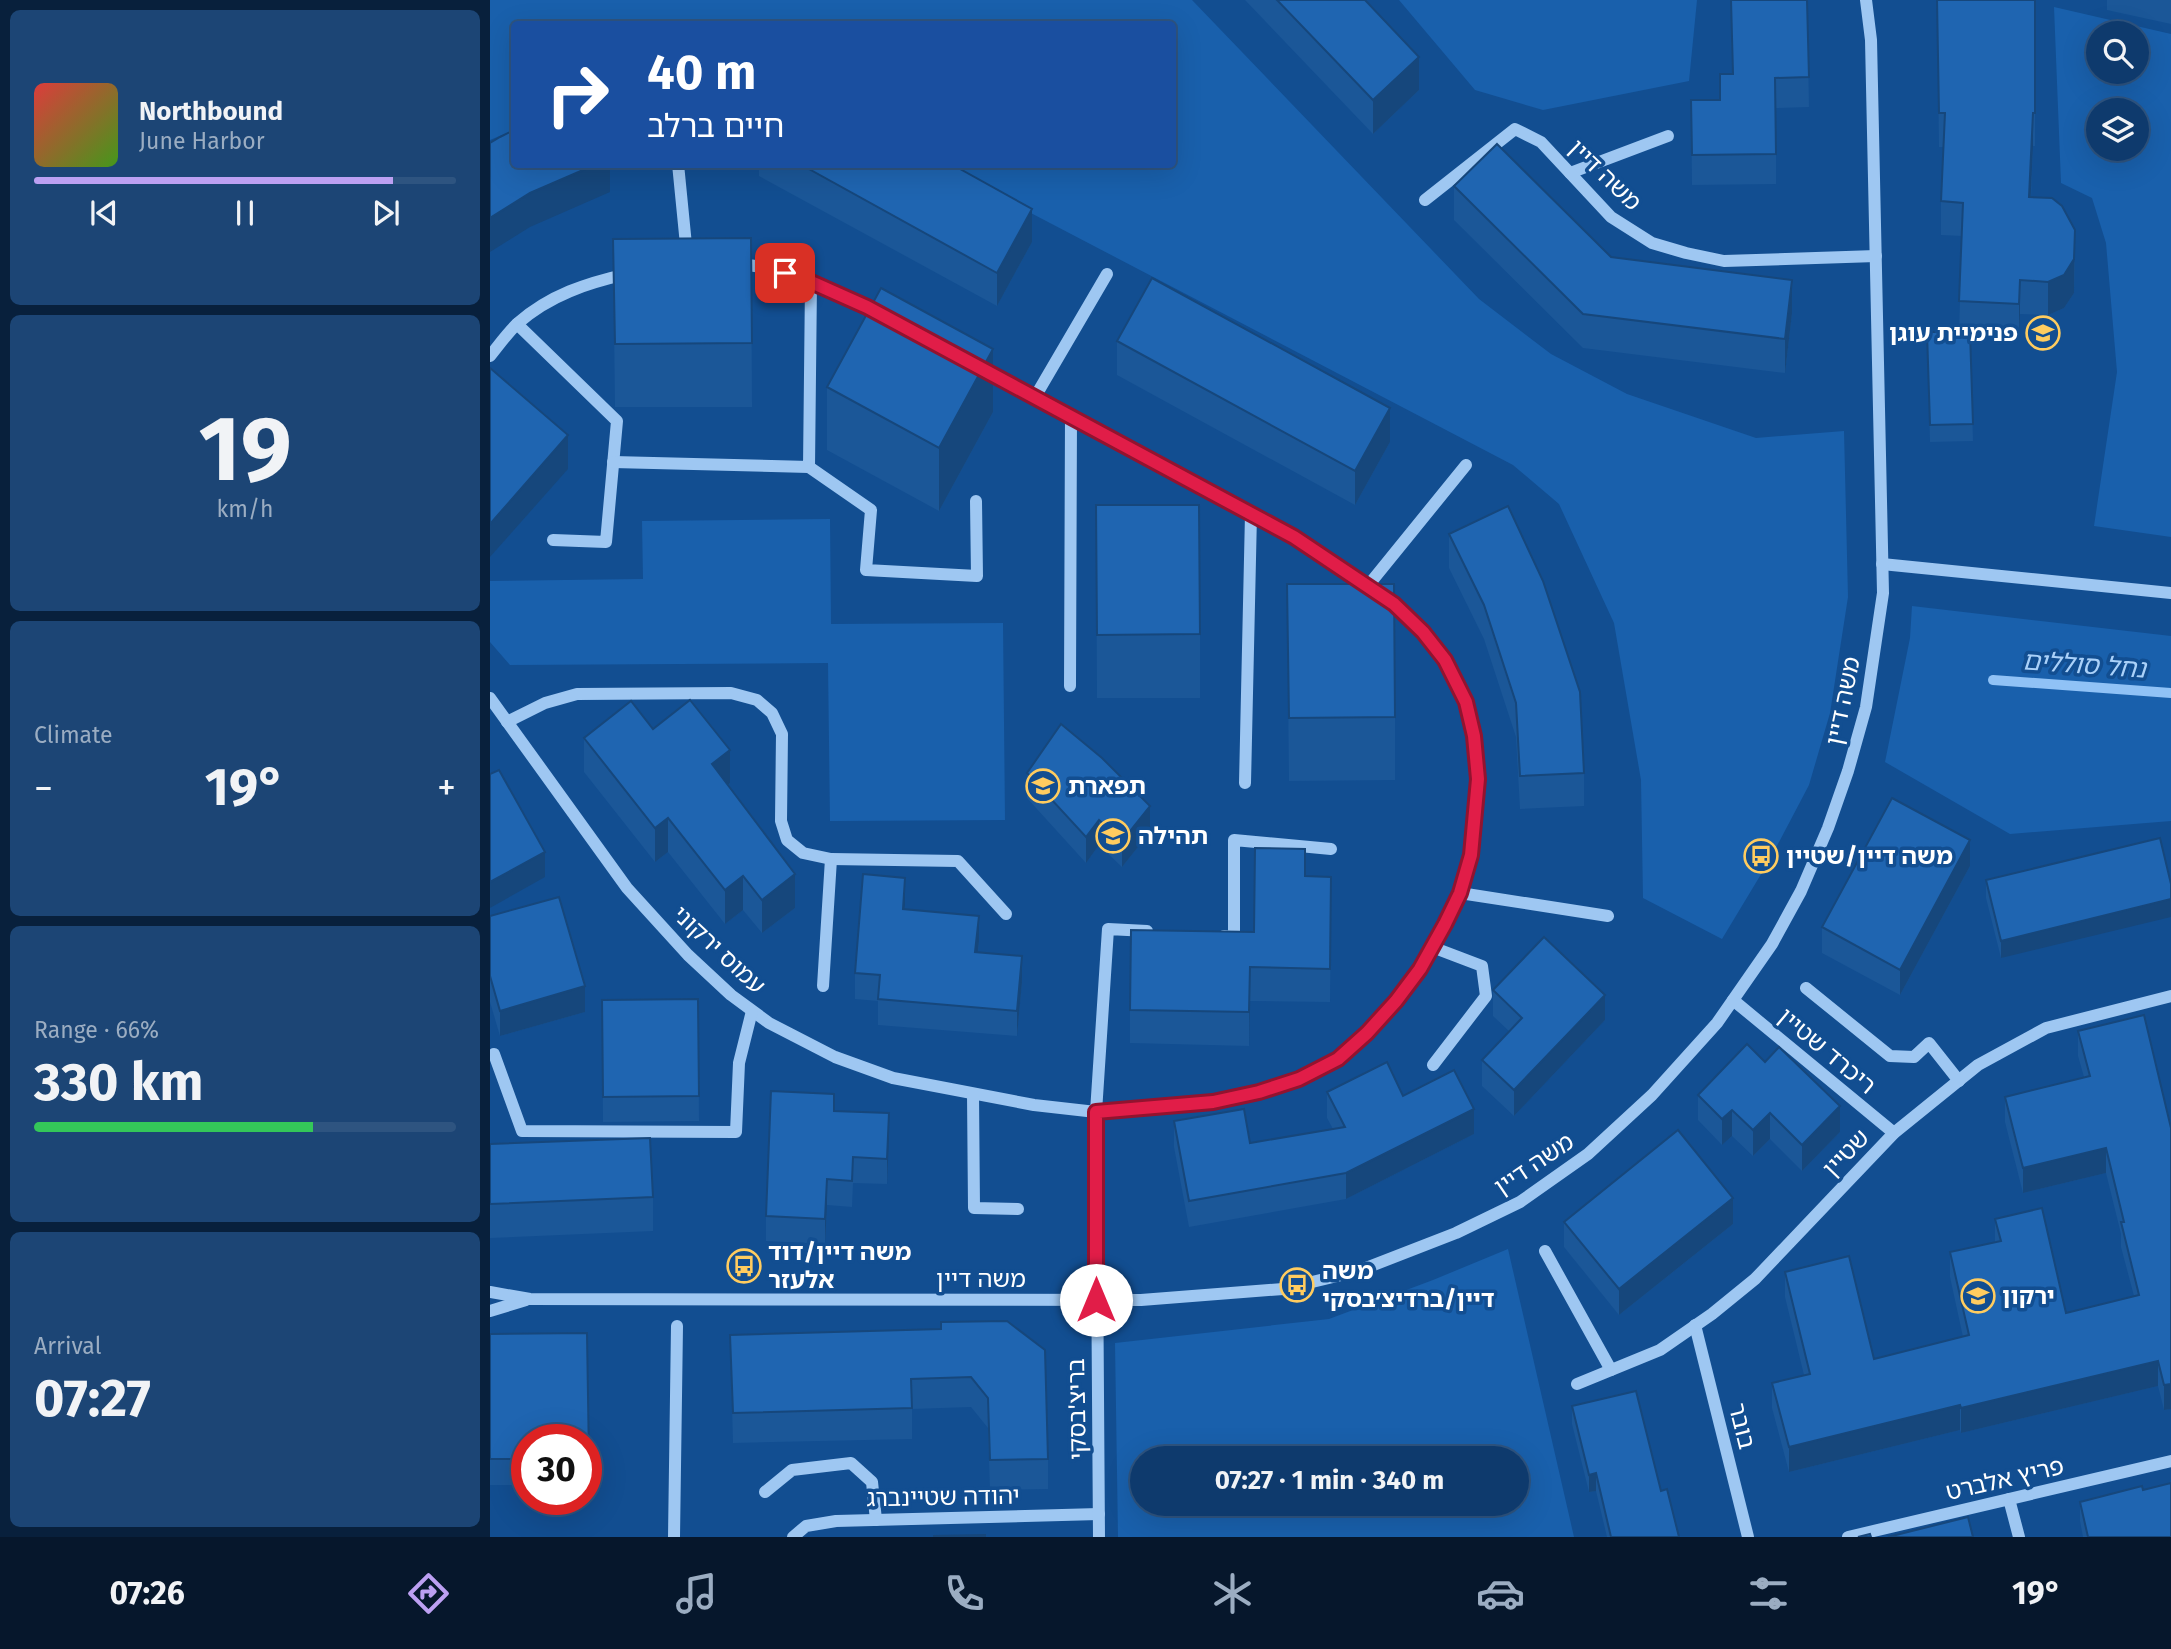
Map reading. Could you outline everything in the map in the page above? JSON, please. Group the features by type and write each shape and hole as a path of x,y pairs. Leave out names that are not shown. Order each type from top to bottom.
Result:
{"street":[{"name":"משה דיין","path":"1866,0 1871,40"},
{"name":"משה דיין","path":"490,1292 530,1299 1096,1300 1211,1296 1283,1289 1358,1271 1456,1233 1520,1202 1588,1154 1651,1096 1717,1023 1772,944 1801,891 1828,828 1848,772 1866,707 1883,593 1871,40 1874,0"},
{"name":"משה דיין","path":"1426,200 1515,129 1541,142 1611,218 1652,243 1724,261 1876,256"},
{"path":"1570,173 1668,136"},
{"path":"674,265 693,264 679,168"},
{"path":"721,263 759,265 811,282 891,320"},
{"path":"490,356 517,324 550,299 603,279 638,271"},
{"path":"1035,397 1107,274"},
{"path":"810,467 811,282"},
{"path":"517,324 617,421 606,542 553,540"},
{"name":"עמוס ירקוני","path":"490,698 627,888 688,955 731,995 769,1023 835,1057 893,1078 1034,1105 1096,1112 1213,1102 1259,1092 1309,1074 1338,1059 1367,1033 1420,969 1460,893 1471,855 1478,779 1474,736 1466,702 1445,660 1423,632 1394,604 1294,537 975,365"},
{"path":"1070,687 1071,416"},
{"path":"613,462 810,467 871,510 866,570 977,576 976,501"},
{"path":"1367,587 1466,465"},
{"path":"1245,783 1251,514"},
{"path":"1882,564 2171,593"},
{"path":"507,722 545,703 577,694 731,693 757,700 772,713 782,734 781,821 787,840 803,853 831,859 958,861 1006,914"},
{"path":"1209,935 1234,937 1234,840 1331,849"},
{"path":"823,986 831,859"},
{"path":"1460,893 1608,916"},
{"name":"בריצ'בסקי","path":"1099,1537 1096,1112 1108,929 1159,932"},
{"path":"1432,947 1482,966 1486,996 1433,1065"},
{"path":"1805,988 1890,1056 1914,1057 1929,1043 1959,1081"},
{"name":"שטיין","path":"1577,1384 1660,1350 1755,1279 1894,1133 1978,1065 2046,1028 2171,996"},
{"name":"ריכרד שטיין","path":"1733,1000 1894,1133"},
{"path":"494,1054 522,1131 736,1132 739,1063 752,1011"},
{"path":"973,1094 974,1208 1018,1209"},
{"path":"1545,1251 1611,1370"},
{"name":"משה דיין","path":"490,1311 530,1299"},
{"name":"בובר","path":"1695,1325 1748,1537"},
{"path":"674,1537 677,1326"},
{"name":"פריץ אלברט","path":"1848,1537 2171,1461"},
{"path":"765,1492 792,1469 851,1463 872,1482 876,1520"},
{"path":"2009,1499 2019,1537"},
{"name":"יהודה שטיינברג","path":"793,1537 806,1526 836,1521 1099,1514"}],"shaded area":[{"path":"490,0 1192,0 1479,299 1551,354 1627,394 1756,438 1844,431 1848,597 1830,713 1809,785 1769,861 1722,939 1643,898 1641,780 1614,623 1559,504 1513,465 945,168 1176,168 1176,21 511,21 511,131 490,140"},
{"path":"1399,0 1697,0 1689,81 1543,110 1475,90"},
{"path":"2054,7 2115,21 2086,21 2086,84 2149,84 2149,29 2171,34 2171,537 2094,526 2117,372 2106,243 2092,198 2061,183"},
{"path":"830,519 831,624 1003,623 1005,820 830,821 828,663 510,665 490,642 490,581 643,579 642,521"},
{"path":"1912,606 2171,636 2171,821 2010,834 1885,762 1910,638"},
{"path":"1508,1249 1574,1537 1118,1537 1115,1343 1329,1319"}],"building":[{"path":"1277,0 1365,0 1419,57 1373,100"},
{"path":"1731,0 1807,0 1809,77 1775,78 1776,154 1692,155 1691,100 1720,100 1720,74 1733,74"},
{"path":"1937,0 2035,0 2035,113 2029,197 2052,198 2062,206 2075,230 2074,259 2064,275 2048,282 2020,280 2019,304 1959,301 1963,203 1941,201 1945,113 1939,113"},
{"path":"511,132 511,168 588,168 530,193 490,218 490,143"},
{"path":"1497,144 1611,257 1792,280 1785,339 1583,314 1454,186"},
{"path":"807,168 958,168 1032,209 997,273"},
{"path":"751,238 752,343 615,344 613,239"},
{"path":"1152,278 1390,408 1355,471 1117,341"},
{"path":"881,288 993,349 939,448 827,387"},
{"path":"1927,332 1970,332 1973,424 1930,425"},
{"path":"490,368 568,435 490,524"},
{"path":"1096,505 1199,505 1200,634 1097,635"},
{"path":"1508,506 1543,581 1580,692 1584,773 1520,776 1516,703 1484,605 1449,534"},
{"path":"1287,584 1394,584 1395,717 1289,718"},
{"path":"690,700 730,750 712,764 795,874 762,900 743,876 725,890 668,818 655,828 584,738 631,701 653,729"},
{"path":"1061,724 1102,758 1150,806 1122,841 1099,820 1086,837 1027,773"},
{"path":"499,770 545,852 490,882 490,774"},
{"path":"1892,798 1970,840 1900,970 1822,927"},
{"path":"2160,838 2171,884 2171,899 2001,941 1986,880"},
{"path":"1255,848 1305,849 1305,876 1331,877 1330,969 1250,967 1249,1012 1130,1010 1131,930 1254,932"},
{"path":"863,874 905,878 903,909 979,916 975,952 1022,956 1017,1011 878,999 880,975 855,973"},
{"path":"559,897 585,986 500,1011 490,976 490,916"},
{"path":"1544,937 1605,995 1514,1090 1482,1060 1522,1018 1493,990"},
{"path":"698,999 699,1096 603,1097 602,1000"},
{"path":"2144,1015 2171,1128 2171,1384 2164,1385 2158,1361 1789,1447 1772,1383 1810,1374 1785,1272 1849,1256 1874,1359 1969,1335 1950,1252 2001,1241 1995,1219 2042,1208 2066,1313 2139,1295 2106,1148 2023,1168 2005,1097 2090,1076 2078,1031"},
{"path":"1747,1044 1765,1062 1779,1047 1840,1106 1802,1145 1770,1113 1753,1130 1732,1110 1722,1119 1698,1095"},
{"path":"1387,1062 1403,1096 1454,1070 1474,1109 1346,1173 1189,1201 1174,1121 1244,1109 1250,1143 1345,1127 1327,1092"},
{"path":"771,1091 834,1094 834,1111 889,1113 887,1159 853,1157 852,1181 827,1179 825,1219 766,1216"},
{"path":"1678,1130 1733,1198 1619,1289 1564,1222"},
{"path":"650,1138 653,1197 490,1204 490,1144"},
{"path":"1007,1321 1045,1350 1048,1459 990,1460 988,1398 971,1377 911,1379 912,1408 733,1413 730,1335 941,1329 941,1322"},
{"path":"587,1333 588,1424 511,1424 511,1459 490,1459 490,1334"},
{"path":"1636,1391 1661,1491 1667,1489 1679,1537 1611,1537 1596,1473 1589,1475 1572,1406"},
{"path":"2171,1483 2171,1537 2088,1537 2080,1502 2142,1486 2143,1490"},
{"path":"1968,1517 1973,1537 1888,1537"},
{"path":"934,1536 985,1537 934,1537"}],"waterway":[{"name":"נחל סוללים","path":"1993,680 2171,693"}],"place":[{"name":"פנימיית עוגן","path":"2043,333"},
{"name":"תפארת","path":"1043,786"},
{"name":"תהילה","path":"1113,836"},
{"name":"משה דיין/שטיין","path":"1761,856"},
{"name":"משה דיין/דוד אלעזר","path":"744,1266"},
{"name":"משה דיין/ברדיצ׳בסקי","path":"1297,1285"},
{"name":"ירקון","path":"1978,1296"}],"route":[{"path":"785,273 867,307 1294,537 1394,604 1423,632 1445,660 1466,702 1474,736 1478,779 1471,855 1460,893 1420,969 1367,1033 1338,1059 1299,1079 1259,1092 1213,1102 1096,1112 1096,1300"}]}
